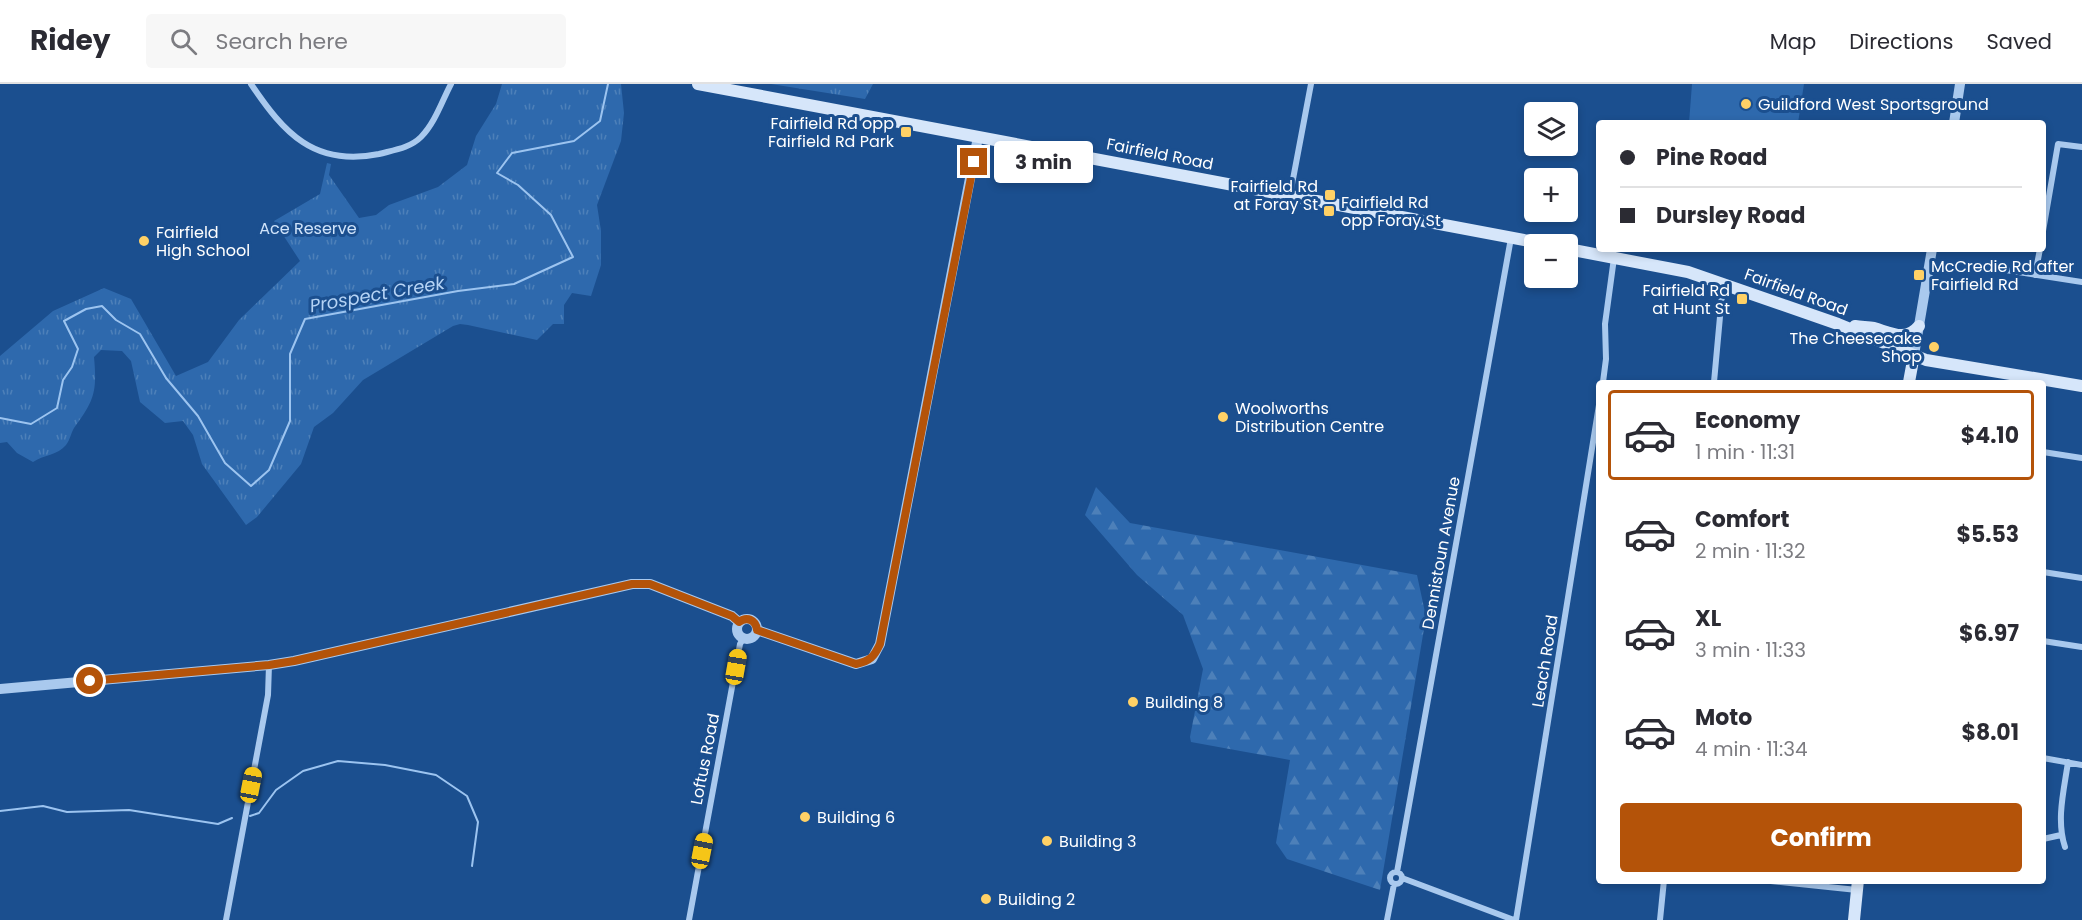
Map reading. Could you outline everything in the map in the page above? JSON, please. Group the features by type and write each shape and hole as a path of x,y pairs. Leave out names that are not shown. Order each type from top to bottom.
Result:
{"main road":[{"name":"Fairfield Road","path":"698,84 1524,240"},
{"name":"Fairfield Road","path":"1578,251 1688,272 1838,324 1931,361 2046,380"},
{"path":"1838,324 1873,328 1899,336 1912,333 1919,326"},
{"path":"1909,380 1914,355"},
{"name":"Fairfield Road","path":"2046,380 2082,386"},
{"path":"1854,920 1858,885"}],"street":[{"path":"251,84 281,125 304,144 326,153 354,157 404,148 419,139 430,126 450,84"},
{"path":"1290,196 1311,84"},
{"path":"1954,120 1960,84"},
{"path":"757,630 856,664 872,658 880,644 978,137"},
{"path":"2046,214 2058,144 2082,147"},
{"name":"Dennistoun Avenue","path":"1397,872 1511,238"},
{"path":"1914,355 1931,252"},
{"path":"2035,275 2039,252"},
{"path":"1602,380 1606,359 1605,324 1615,257"},
{"path":"1999,269 2082,282"},
{"path":"1714,380 1723,284"},
{"name":"Leach Road","path":"1515,920 1596,423"},
{"path":"2046,452 2082,458"},
{"path":"2046,572 2082,578"},
{"path":"0,689 294,661 632,584 650,584 732,616 739,622"},
{"path":"745,619 756,624 757,630 753,638 743,639 736,632 739,622 745,619"},
{"name":"Loftus Road","path":"689,920 740,644 743,639"},
{"path":"2046,641 2082,646"},
{"path":"226,920 268,695 269,665"},
{"path":"2046,758 2082,765"},
{"path":"2065,847 2061,835 2067,762"},
{"path":"2046,838 2061,835"},
{"path":"1387,920 1394,884 1390,875 1397,872 1402,878 1515,920"},
{"path":"1394,884 1400,883 1402,878"},
{"path":"1660,920 1664,884"},
{"path":"1839,884 1858,885"}],"green space":[{"name":"Ace Reserve","path":"502,84 621,84 624,113 621,141 597,205 601,231 601,265 591,296 572,293 564,305 564,324 553,324 537,340 460,324 363,380 333,413 314,427 301,464 257,517 246,525 202,464 193,435 183,421 165,423 140,402 131,361 122,351 101,350 94,357 93,395 63,448 33,462 17,453 7,442 0,443 0,356 53,311 104,288 131,299 176,376 208,362 239,320 300,261 274,221 320,194 327,163 331,164 329,175 359,218 376,215 389,205 438,187 467,165 476,136 496,104"},
{"path":"771,84 873,84 865,99"},
{"name":"Guildford West Sportsground","path":"1692,84 1804,84 1798,120 1689,120"},
{"path":"1096,487 1130,523 1417,575 1426,617 1380,890 1287,859 1276,843 1290,760 1191,742 1203,669 1183,615 1137,575 1085,515"}],"waterway":[{"name":"Prospect Creek","path":"0,418 31,424 57,408 63,380 72,367 78,349 64,321 86,309 102,306 116,320 140,334 166,378 198,416 225,463 251,486 269,470 290,421 290,354 305,319 458,291 514,284 573,257 551,215 518,185 497,173 512,153 574,141 600,121 608,84"},
{"path":"250,816 259,813 276,790 303,771 338,761 385,765 436,775 467,796 478,822 472,866"},
{"path":"0,811 43,806 67,812 129,810 218,824 232,818"}],"place":[{"name":"Guildford West Sportsground","path":"1746,104"},
{"name":"Fairfield Rd opp Fairfield Rd Park","path":"906,132"},
{"name":"Fairfield Rd at Foray St","path":"1330,195"},
{"name":"Fairfield Rd opp Foray St","path":"1329,211"},
{"name":"Fairfield High School","path":"144,241"},
{"name":"McCredie Rd after Fairfield Rd","path":"1919,275"},
{"name":"Fairfield Rd at Hunt St","path":"1742,299"},
{"name":"The Cheesecake Shop","path":"1934,347"},
{"name":"Woolworths Distribution Centre","path":"1223,417"},
{"name":"Building 8","path":"1133,702"},
{"name":"Building 6","path":"805,817"},
{"name":"Building 3","path":"1047,841"},
{"name":"Building 2","path":"986,899"}],"route":[{"path":"90,681 294,661 632,584 650,584 732,616 739,622 745,619 751,620 756,624 757,630 763,630 856,664 868,661 876,653 880,644 974,162"}]}
